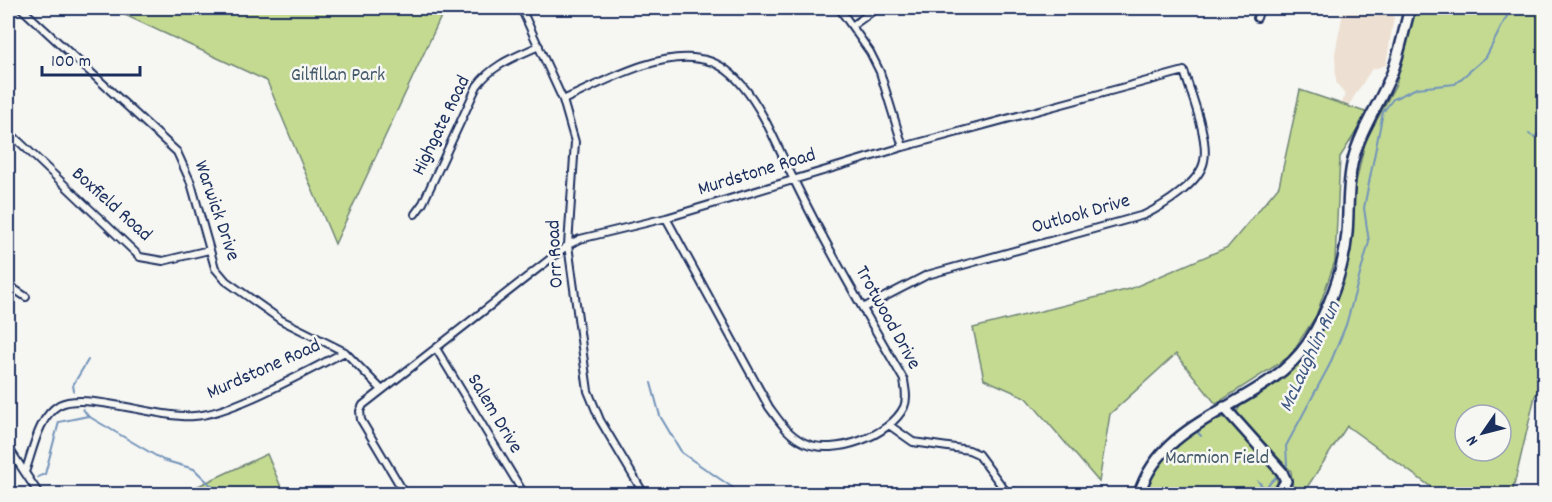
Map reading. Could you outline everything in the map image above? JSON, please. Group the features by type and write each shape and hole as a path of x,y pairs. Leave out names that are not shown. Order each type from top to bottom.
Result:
{"main road":[{"path":"1139,495 1153,464 1165,448 1193,425 1289,366 1308,343 1322,317 1339,274 1345,247 1350,175 1355,154 1365,127 1391,74 1410,8"},
{"path":"1224,407 1279,467 1284,477 1284,488 1278,495"}],"street":[{"name":"Warwick Drive","path":"21,8 177,152 191,183 215,268 226,281 280,320 345,352 382,390"},
{"name":"Orr Road","path":"521,8 563,100 575,142 568,245 588,391 600,420 644,495"},
{"path":"839,8 880,72 903,147"},
{"path":"852,26 877,8"},
{"path":"1257,18 1260,8"},
{"name":"Highgate Road","path":"415,214 423,203 477,86 494,67 539,46"},
{"name":"Trotwood Drive","path":"563,100 651,63 675,57 701,59 724,68 742,85 759,110 793,179 904,380 907,396 905,406 889,425 851,445 835,448 807,444 784,429 769,407 666,218"},
{"name":"Murdstone Road","path":"382,390 437,350 568,245 580,239 666,218 903,147 1184,70"},
{"name":"Outlook Drive","path":"863,308 927,275 1144,215 1171,201 1204,162 1205,147 1184,70"},
{"name":"Boxfield Road","path":"8,131 140,256 163,261 209,250"},
{"path":"8,285 26,297"},
{"name":"Salem Drive","path":"437,350 524,495"},
{"name":"Murdstone Road","path":"25,472 47,414 62,404 84,400 148,413 195,416 225,410 345,352"},
{"path":"382,390 363,405 360,411 361,420 405,495"},
{"path":"889,425 913,442 969,450 978,454 1006,494 1015,492 1020,495"},
{"path":"8,447 39,495"}],"shaded area":[{"path":"1344,8 1390,8 1394,17 1386,65 1371,70 1347,108 1341,106 1345,95 1336,82 1335,53"}],"green space":[{"name":"Gilfillan Park","path":"110,8 445,8 335,244 267,81"},
{"path":"1415,8 1544,8 1544,301 1542,304 1544,308 1544,382 1535,396 1512,494 1425,494 1431,487 1347,426 1304,492 1293,490 1291,471 1236,413 1243,401 1281,378 1305,358 1329,313 1351,251 1355,187 1365,142 1396,84"},
{"path":"1300,90 1368,113 1340,157 1335,261 1316,316 1289,357 1216,404 1176,354 1110,414 1099,482 1027,398 984,379 973,328 1130,289 1228,247 1279,186"},
{"name":"Marmion Field","path":"1228,417 1273,463 1278,484 1265,494 1146,494 1158,463 1175,445 1208,423"},
{"path":"267,454 284,494 183,493"}],"waterway":[{"name":"McLaughlin Run","path":"1284,468 1287,465 1286,446 1329,366 1346,325 1369,242 1364,208 1383,112 1393,99 1417,88 1455,84 1486,57 1511,8"},
{"path":"1529,134 1534,137 1544,130"},
{"path":"74,391 73,385 88,360"},
{"path":"651,383 660,416 682,453 742,494"},
{"path":"83,409 88,416"},
{"path":"38,477 45,474 59,422 88,416 163,460 194,469 220,494"},
{"path":"1195,429 1201,436"},
{"name":"McLaughlin Run","path":"1259,494 1280,473"},
{"path":"1258,481 1264,488"},
{"path":"8,492 13,488"}]}
